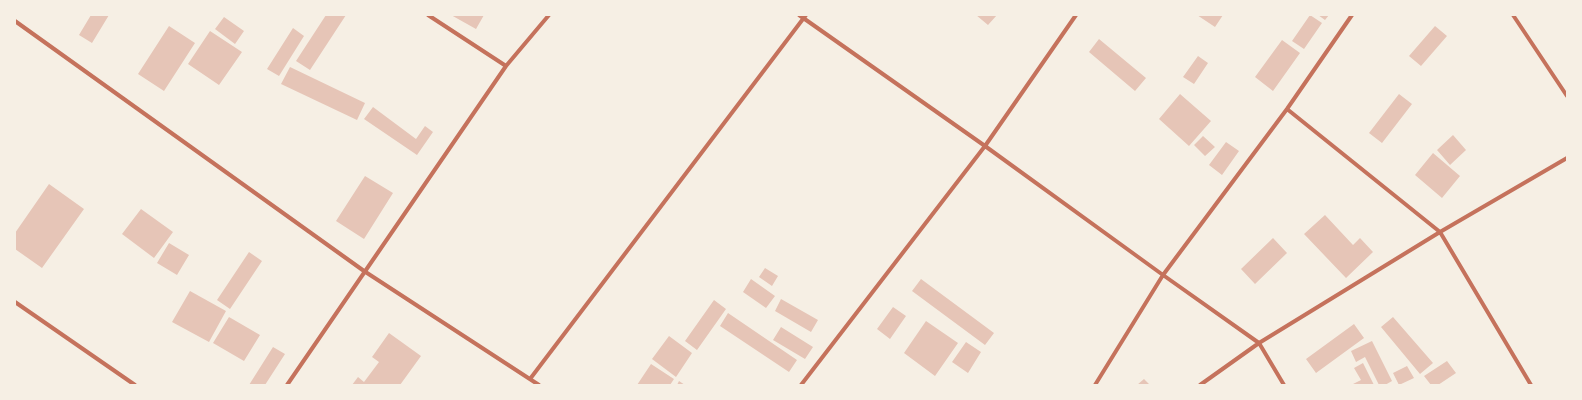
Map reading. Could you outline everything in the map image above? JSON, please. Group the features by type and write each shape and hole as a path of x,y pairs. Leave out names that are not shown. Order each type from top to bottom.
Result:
{"street":[{"path":"428,15 506,66"},
{"path":"287,385 506,66 549,15"},
{"path":"799,15 805,17 1259,343 1284,385"},
{"path":"801,385 985,146 1076,15"},
{"path":"1095,385 1163,275 1287,109 1352,15"},
{"path":"1513,15 1567,96"},
{"path":"530,378 805,17"},
{"path":"15,20 364,271 539,385"},
{"path":"1287,109 1440,232 1532,385"},
{"path":"1200,385 1259,343 1440,232 1567,158"},
{"path":"15,302 135,385"}],"building":[{"path":"91,15 109,15 92,43 79,35"},
{"path":"326,15 346,15 310,70 296,61"},
{"path":"451,15 484,15 476,29"},
{"path":"976,15 997,15 988,25"},
{"path":"1197,15 1223,15 1215,27"},
{"path":"1310,15 1322,23 1304,49 1292,41"},
{"path":"1318,15 1329,15 1325,20"},
{"path":"224,17 244,31 235,44 215,29"},
{"path":"169,26 195,43 164,91 138,74"},
{"path":"1435,26 1447,36 1421,66 1409,56"},
{"path":"293,28 304,36 279,76 267,69"},
{"path":"210,31 242,52 219,85 188,64"},
{"path":"1099,39 1146,78 1135,91 1089,52"},
{"path":"1282,40 1300,53 1273,91 1255,77"},
{"path":"1198,56 1208,63 1194,84 1183,77"},
{"path":"290,67 365,103 357,120 281,84"},
{"path":"1180,94 1211,121 1189,146 1159,119"},
{"path":"1399,94 1412,104 1382,143 1369,133"},
{"path":"373,107 416,139 425,126 433,132 417,155 364,119"},
{"path":"1453,135 1466,150 1450,165 1437,150"},
{"path":"1203,136 1215,147 1205,156 1194,145"},
{"path":"1226,142 1239,151 1222,175 1209,165"},
{"path":"1433,153 1460,176 1442,198 1415,175"},
{"path":"365,176 393,193 364,239 336,221"},
{"path":"49,184 84,209 42,268 15,249 15,233"},
{"path":"141,209 173,232 154,258 122,234"},
{"path":"1325,215 1353,245 1360,238 1373,252 1346,278 1304,234"},
{"path":"1273,238 1287,253 1255,284 1241,269"},
{"path":"169,243 189,255 177,275 157,263"},
{"path":"249,252 262,261 230,309 217,300"},
{"path":"765,268 778,276 772,286 759,277"},
{"path":"751,279 775,296 766,308 743,292"},
{"path":"921,279 994,333 985,345 912,291"},
{"path":"190,291 226,311 209,342 172,322"},
{"path":"781,299 818,320 811,332 775,311"},
{"path":"714,300 726,309 697,350 685,341"},
{"path":"893,307 906,316 890,339 877,329"},
{"path":"728,313 797,360 789,372 720,326"},
{"path":"229,317 260,335 244,361 213,343"},
{"path":"1393,317 1433,363 1420,374 1381,327"},
{"path":"926,321 958,343 935,376 904,353"},
{"path":"1354,324 1364,338 1316,373 1306,359"},
{"path":"781,327 813,347 805,359 773,340"},
{"path":"389,333 421,356 400,385 352,385 358,377 364,382 379,362 372,357"},
{"path":"669,336 692,353 676,377 652,359"},
{"path":"1372,341 1392,381 1385,385 1379,385 1365,357 1356,362 1351,351"},
{"path":"966,342 981,352 968,373 952,362"},
{"path":"273,347 285,354 265,385 249,385"},
{"path":"1447,361 1456,373 1438,385 1431,385 1424,376"},
{"path":"1363,363 1374,385 1351,385 1361,380 1354,368"},
{"path":"651,364 674,379 670,385 637,385"},
{"path":"1407,366 1414,378 1399,385 1393,373"},
{"path":"1144,379 1150,385 1137,385"},
{"path":"679,381 685,385 677,385"}]}
